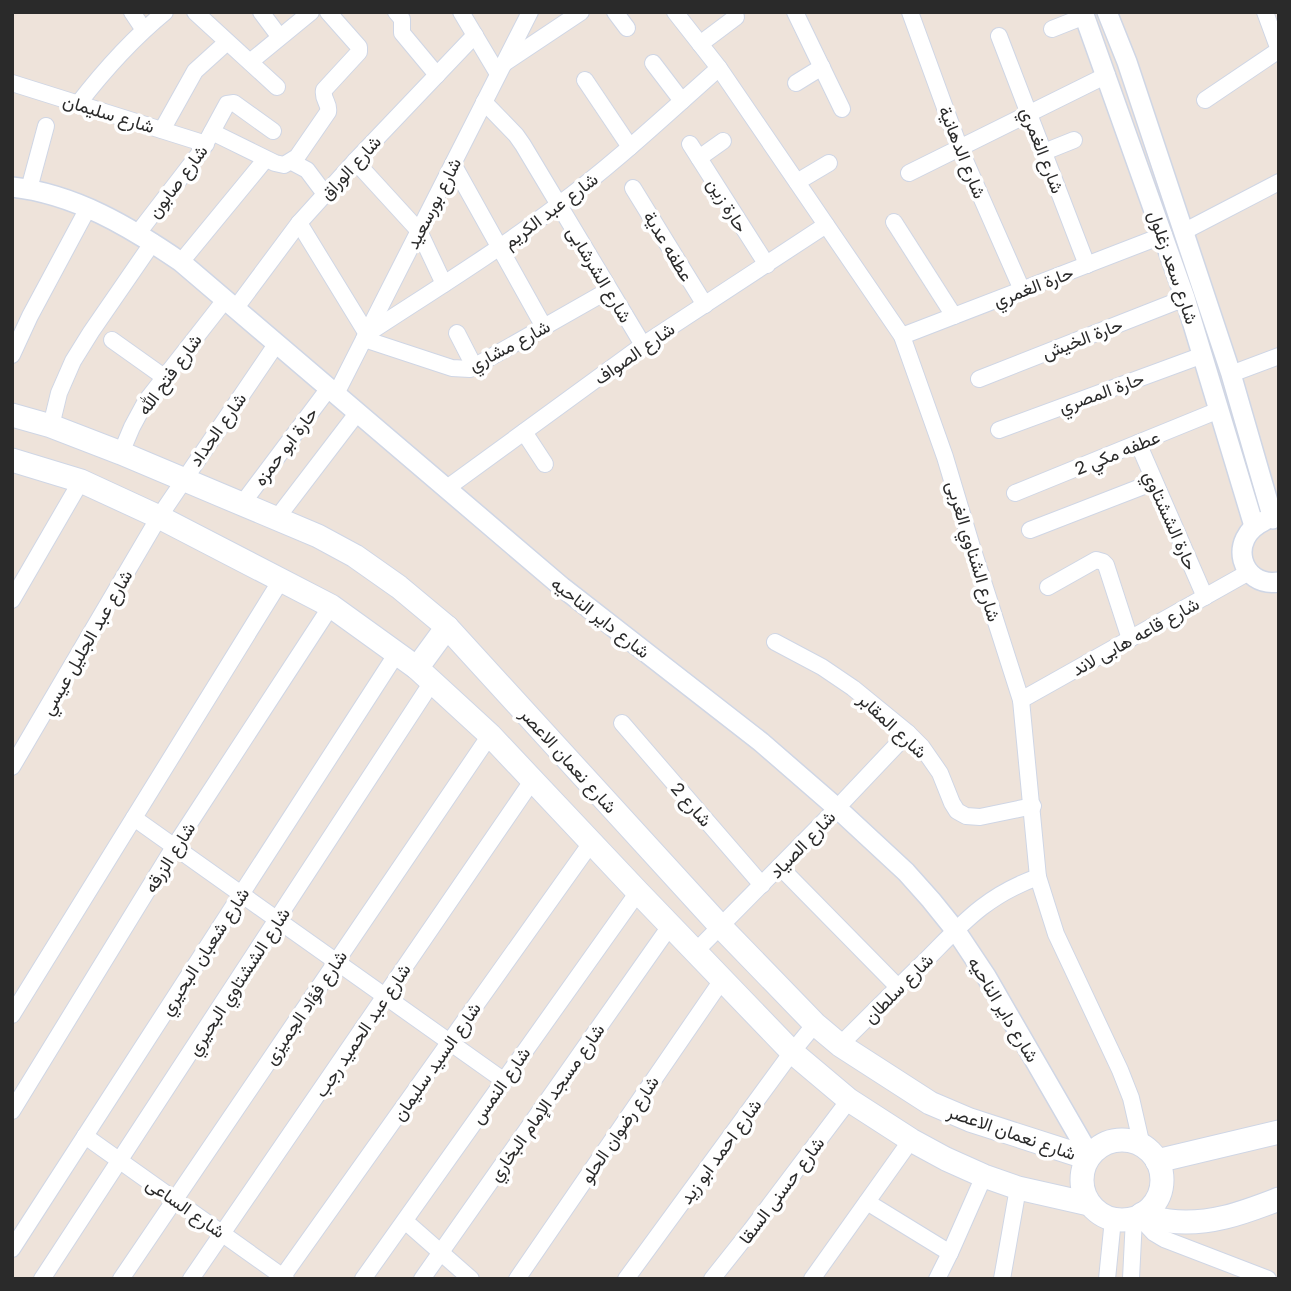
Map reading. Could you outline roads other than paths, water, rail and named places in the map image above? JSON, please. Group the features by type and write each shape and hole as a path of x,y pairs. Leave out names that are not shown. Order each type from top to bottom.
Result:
{"main road":[{"name":"شارع نعمان الاعصر","path":"12,415 51,426 121,453 318,536 355,556 399,587 447,627 721,927 815,1024 840,1045 930,1103 970,1120 1089,1157"},
{"path":"12,460 80,481 159,517 331,606 397,653 490,735 792,1052 849,1100 911,1140 984,1177 1018,1188 1089,1204 1104,1216 1195,1223 1222,1219 1279,1199"},
{"path":"425,675 447,627"},
{"path":"1149,1154 1279,1132"},
{"path":"1089,1204 1082,1181 1083,1169 1089,1157 1101,1146 1114,1141 1128,1141 1149,1154 1161,1181 1160,1191 1150,1208 1132,1217"}],"street":[{"path":"132,12 144,30"},
{"path":"78,104 113,61 165,12"},
{"path":"195,12 277,87"},
{"path":"261,12 279,36"},
{"path":"250,62 312,12"},
{"path":"181,262 265,160 284,164 292,162 328,112 324,90 359,52 359,47 328,12"},
{"path":"396,12 402,19 402,33 437,75"},
{"path":"461,12 501,69 581,12"},
{"path":"615,12 627,28"},
{"name":"شارع الشناوي الغربى","path":"675,12 719,68 902,336 945,457 1021,699 1038,877 1056,934 1120,1070 1149,1154"},
{"name":"شارع الدهانية","path":"910,12 960,149 1022,290"},
{"name":"شارع سعد زغلول","path":"1107,12 1126,62 1173,233 1185,298 1254,526"},
{"path":"1205,100 1279,50 1265,12"},
{"path":"796,13 842,108"},
{"path":"1052,29 1084,14"},
{"name":"شارع سعد زغلول","path":"1084,14 1231,374 1276,520"},
{"name":"شارع بورسعيد","path":"332,391 365,336 419,231 501,69 524,16"},
{"path":"700,44 736,16"},
{"name":"شارع الوراق","path":"230,304 355,161 475,35"},
{"name":"شارع الغمري","path":"999,36 1087,265"},
{"path":"162,130 195,71 228,41"},
{"path":"653,63 682,101"},
{"path":"796,82 822,67"},
{"name":"شارع عبد الكريم","path":"365,336 500,248 558,205 630,147 719,68"},
{"path":"909,173 1107,75"},
{"path":"585,80 630,147"},
{"name":"شارع سليمان","path":"12,83 162,130 209,138 265,160"},
{"name":"شارع صابون","path":"51,426 59,393 73,361 145,238 209,138 225,106 232,102 273,131"},
{"name":"شارع الشرشابى","path":"484,102 520,140 643,345"},
{"path":"18,191 46,126"},
{"path":"1044,152 1074,140"},
{"name":"حارة زين","path":"723,141 695,151 766,265"},
{"path":"355,161 419,231 444,284"},
{"path":"292,162 307,170 326,194"},
{"path":"797,182 829,163"},
{"path":"453,164 544,327"},
{"name":"حارة الغمري","path":"902,336 1173,233 1279,182"},
{"name":"عطفه عدية","path":"633,188 705,305"},
{"name":"شارع داير الناحيه","path":"18,191 60,196 88,208 145,238 181,262 562,587 761,742 837,808 906,872 956,931 986,976 1089,1157"},
{"path":"12,355 88,208"},
{"path":"894,222 954,316"},
{"path":"299,223 365,336"},
{"name":"شارع الصواف","path":"447,488 643,345 826,225"},
{"name":"شارع مشاري","path":"365,336 464,370 609,290"},
{"name":"حارة الخيش","path":"979,379 1185,298"},
{"name":"شارع فتح الله","path":"121,453 146,401 164,377 230,304"},
{"path":"457,333 474,366"},
{"path":"112,340 164,377"},
{"name":"شارع الحداد","path":"159,517 277,343"},
{"name":"حارة المصري","path":"999,430 1203,355"},
{"path":"1231,374 1279,356"},
{"name":"حارة ابو حمزه","path":"242,504 332,391"},
{"name":"عطفه مكي 2","path":"1015,493 1219,410"},
{"path":"277,518 358,412"},
{"path":"524,432 545,464"},
{"name":"حارة الششتاوي","path":"1138,443 1205,597"},
{"path":"12,600 80,481"},
{"path":"1030,530 1154,482"},
{"name":"شارع عبد الجليل عيسي","path":"12,767 18,743 159,517"},
{"path":"1276,520 1263,521 1254,526 1242,542 1241,553 1248,572 1265,582 1279,582"},
{"path":"1048,587 1100,560 1106,565 1130,639"},
{"name":"شارع قاعه هابى لاند","path":"1021,699 1248,572"},
{"path":"12,1015 281,580"},
{"name":"شارع الزرقه","path":"12,1111 174,847 331,606"},
{"name":"شارع المقابر","path":"775,642 822,667 853,688 908,733 922,747 940,773 957,811 966,816 980,817 1033,806"},
{"name":"شارع شعبان البحيري","path":"12,1249 397,653"},
{"name":"شارع الششتاوي البحيري","path":"42,1279 278,920 425,675"},
{"name":"شارع 2","path":"622,723 762,885"},
{"name":"شارع الصياد","path":"695,952 908,733"},
{"name":"شارع فؤاد الجميزى","path":"121,1279 490,735"},
{"name":"شارع عبد الحميد رجب","path":"191,1279 532,781"},
{"path":"134,818 503,1080"},
{"name":"شارع السيد سليمان","path":"284,1278 591,843"},
{"path":"780,867 898,987"},
{"name":"شارع سلطان","path":"840,1045 985,903 1019,883 1038,877"},
{"name":"شارع النمس","path":"363,1279 638,892"},
{"name":"شارع مسجد الإمام البخاري","path":"422,1279 670,926"},
{"name":"شارع رضوان الحلو","path":"517,1279 722,980"},
{"name":"شارع احمد ابو زيد","path":"626,1279 815,1024"},
{"name":"شارع حسنى السقا","path":"712,1279 849,1100"},
{"name":"شارع الساعى","path":"85,1136 284,1278"},
{"path":"812,1279 911,1140"},
{"path":"937,1279 984,1177"},
{"path":"1002,1279 1018,1188"},
{"path":"867,1202 950,1253"},
{"path":"1107,1279 1132,1217"},
{"path":"1131,1279 1132,1217"},
{"path":"1132,1217 1164,1239 1268,1279"},
{"path":"405,1220 471,1279"}]}
